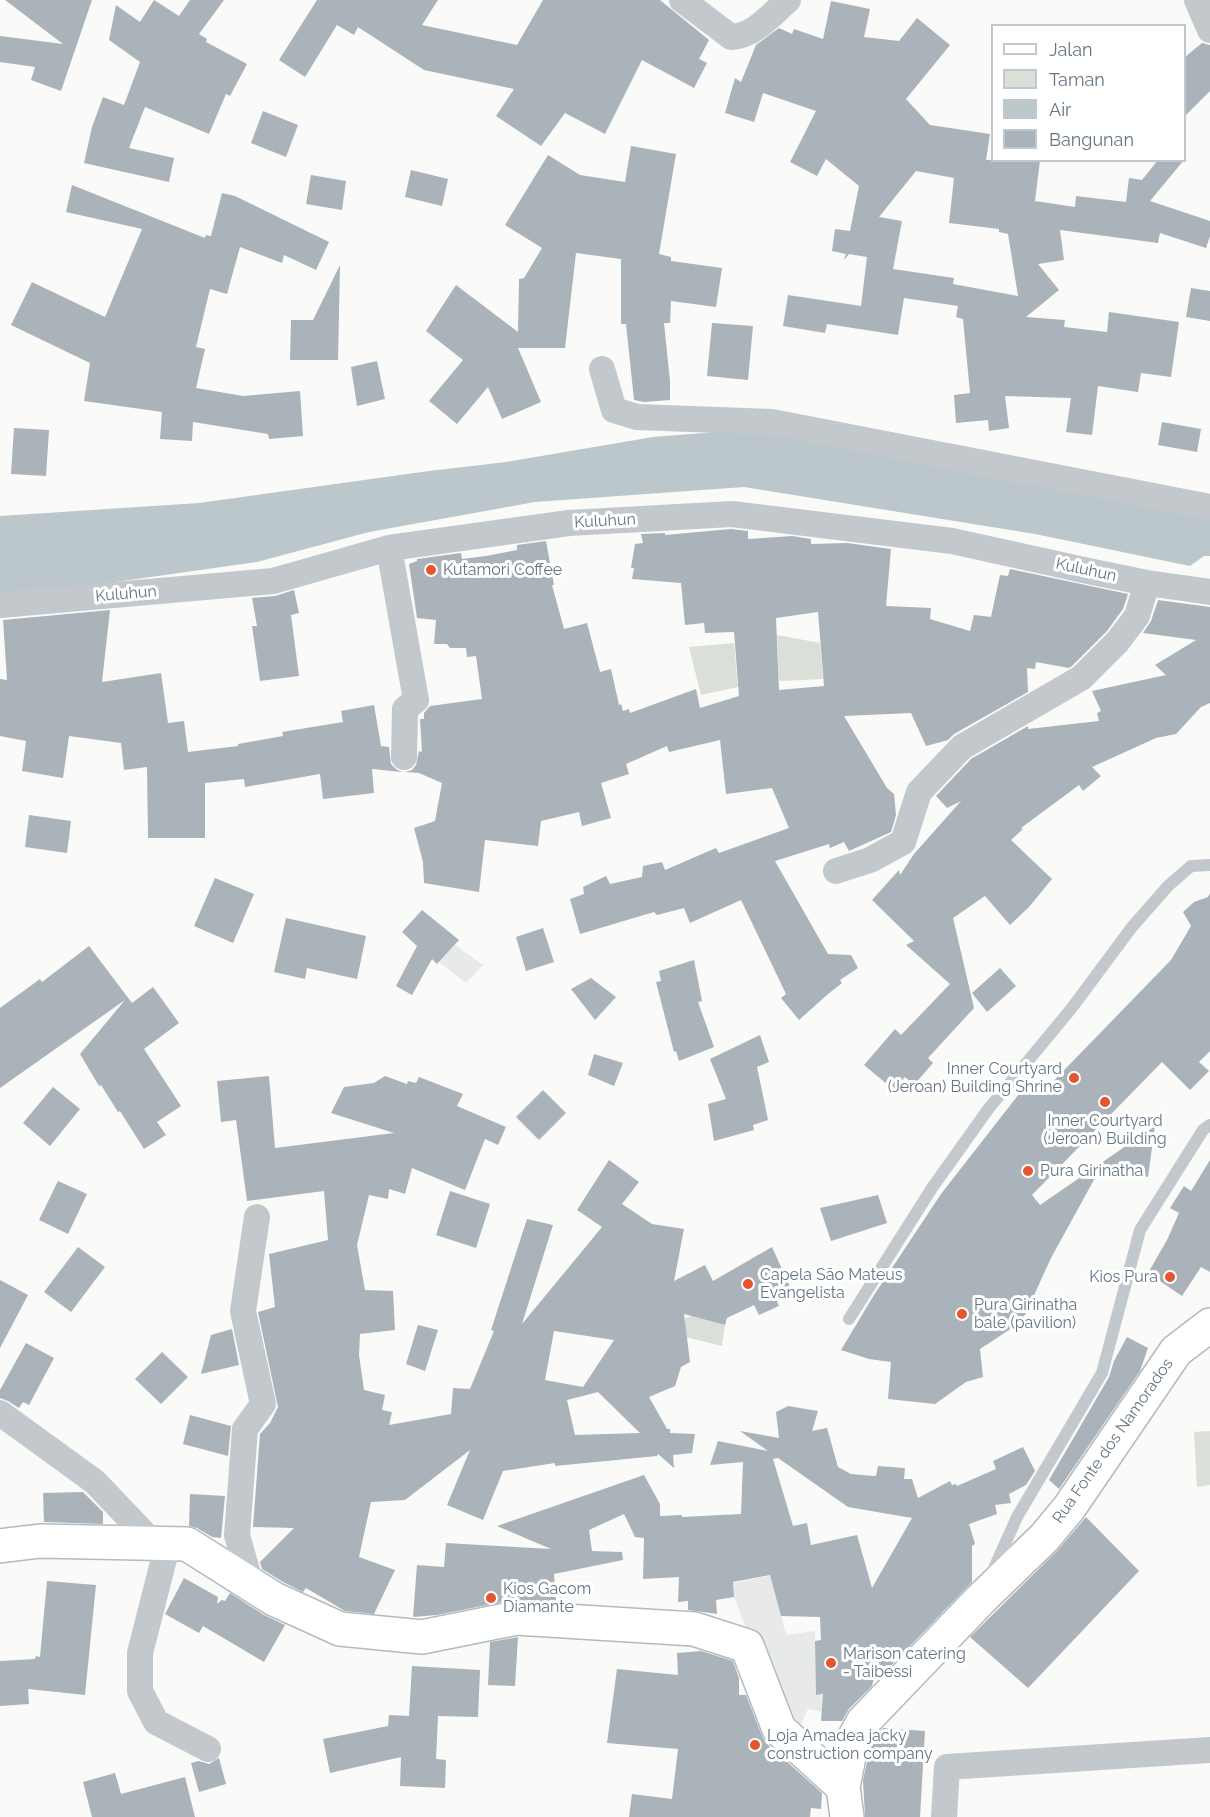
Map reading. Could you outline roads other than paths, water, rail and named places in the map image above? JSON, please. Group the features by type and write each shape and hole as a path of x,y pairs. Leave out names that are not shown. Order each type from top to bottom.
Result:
{"street":[{"path":"682,0 731,37 743,36 756,28 788,0"},
{"path":"1197,0 1210,30"},
{"path":"602,369 614,410 637,417 772,422 1210,507"},
{"name":"Kuluhun","path":"0,605 273,580 389,548 568,523 732,514 952,541 1147,583 1210,592"},
{"path":"389,548 416,700 405,709 404,757"},
{"path":"836,871 870,860 903,842 919,792 962,747 1081,678 1118,641 1137,616 1147,583"},
{"path":"251,1585 237,1535 244,1429 263,1404 243,1311 257,1217"},
{"name":"Rua Fonte dos Namorados","path":"845,1802 852,1742 863,1722 981,1599 1044,1538 1069,1508 1176,1350 1210,1325"},
{"path":"0,1413 95,1482 160,1543"},
{"path":"0,1546 40,1541 187,1544 274,1599 340,1629 422,1637 516,1618 694,1629 747,1646 779,1729 845,1802"},
{"path":"160,1543 140,1653 140,1691 156,1722 208,1749"},
{"path":"944,1817 947,1767 1210,1750"}],"lane":[{"path":"849,1319 932,1188 989,1108 1071,1009 1132,927 1168,886 1191,866 1210,865"},
{"path":"981,1599 1017,1517 1102,1372 1140,1230 1203,1130 1210,1125"}],"water":[{"path":"729,431 795,435 1210,516 1210,556 1204,556 1190,566 1035,534 744,487 535,502 369,532 257,562 101,584 0,594 0,516 199,503 506,462 653,437"}],"place":[{"name":"Kutamori Coffee","path":"431,570"},
{"name":"Inner Courtyard (Jeroan) Building Shrine","path":"1074,1078"},
{"name":"Inner Courtyard (Jeroan) Building","path":"1105,1102"},
{"name":"Pura Girinatha","path":"1028,1171"},
{"name":"Kios Pura","path":"1170,1277"},
{"name":"Capela São Mateus Evangelista","path":"748,1284"},
{"name":"Pura Girinatha bale (pavilion)","path":"962,1314"},
{"name":"Kios Gacom Diamante","path":"491,1598"},
{"name":"Marison catering - Taibessi","path":"831,1663"},
{"name":"Loja Amadea jacky construction company","path":"755,1745"}]}
